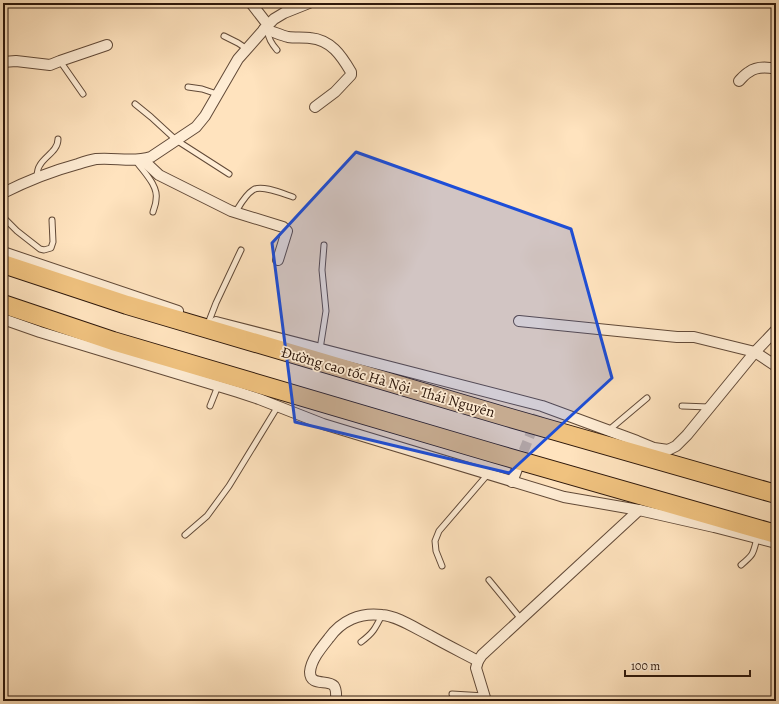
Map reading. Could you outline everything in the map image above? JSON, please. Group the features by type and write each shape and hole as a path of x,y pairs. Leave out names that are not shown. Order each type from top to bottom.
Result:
{"highway":[{"name":"Đường cao tốc Hà Nội - Thái Nguyên","path":"3,264 127,305 507,417 776,494"},
{"path":"3,304 121,343 493,453 776,534"}],"street":[{"path":"251,3 267,28 288,37 311,38 323,41 333,46 346,62 351,75 334,92 314,107"},
{"path":"3,193 59,169 93,159 113,158 139,160 151,157 196,127 205,116 214,93 238,59 243,46 267,28 274,19 303,4"},
{"path":"3,62 16,61 50,65 107,45"},
{"path":"739,81 749,72 758,68 776,69"},
{"path":"139,160 159,175 235,213 285,229 287,231 278,260"},
{"path":"3,252 209,321 320,349 540,410 609,430 654,448 668,450 676,446 755,352 776,330"},
{"path":"3,319 47,335 259,399 323,424 512,482 564,497 639,510 776,543"},
{"path":"518,321 677,337 694,337 755,352 776,366"},
{"path":"512,482 517,469"},
{"path":"485,698 476,668 478,660 482,655 639,510"},
{"path":"336,701 334,686 332,684 314,681 310,672 318,652 334,631 348,620 362,615 382,615 398,619 478,660"}],"lane":[{"path":"267,28 271,44 277,50"},
{"path":"224,36 243,46"},
{"path":"60,61 83,94"},
{"path":"188,87 214,93"},
{"path":"135,104 176,140 229,174"},
{"path":"37,178 40,164 56,147 58,139"},
{"path":"139,160 156,191 157,199 153,212"},
{"path":"235,213 242,202 254,189 259,187 293,197"},
{"path":"3,217 40,249 44,250 51,248 53,242 52,220"},
{"path":"320,349 326,310 322,270 324,245"},
{"path":"209,321 241,250"},
{"path":"210,406 218,386"},
{"path":"609,430 647,398"},
{"path":"185,535 207,516 229,486 278,406"},
{"path":"682,406 710,407"},
{"path":"442,566 436,551 435,541 439,531 488,474"},
{"path":"741,565 753,554 757,538"},
{"path":"489,580 521,619"},
{"path":"361,642 371,634 382,615"},
{"path":"452,694 485,698"}],"highlighted area":[{"path":"356,152 571,229 612,378 509,473 295,422 272,243"}],"tunnel":[{"path":"518,465 538,415"}]}
